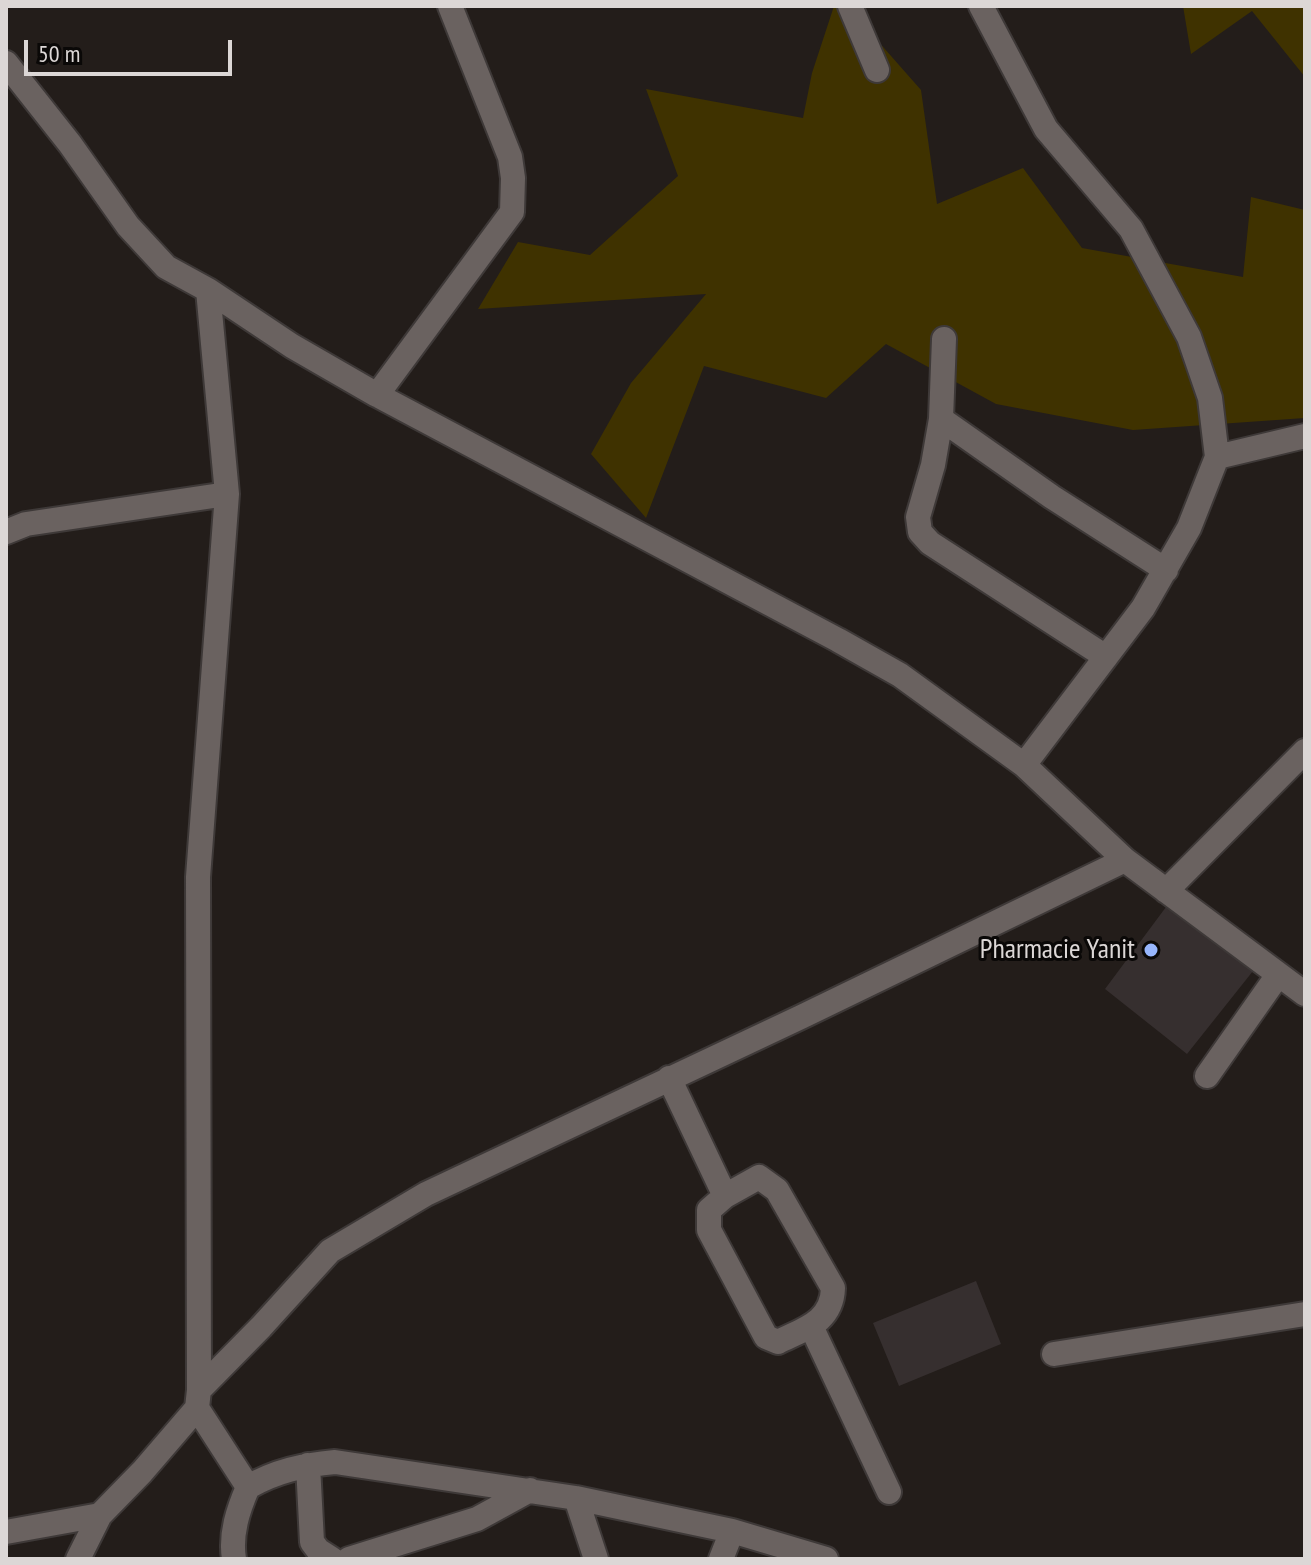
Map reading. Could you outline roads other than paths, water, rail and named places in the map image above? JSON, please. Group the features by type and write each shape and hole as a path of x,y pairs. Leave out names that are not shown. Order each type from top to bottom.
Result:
{"street":[{"path":"377,395 512,212 510,157 450,6"},
{"path":"850,6 877,70"},
{"path":"981,6 1046,129 1131,229 1189,337 1210,398 1217,457 1189,528 1143,608 1024,765"},
{"path":"6,63 70,144 128,226 166,267 377,395 900,675 1024,765 1125,860 1305,994"},
{"path":"208,290 227,494 198,877 198,1399 248,1487"},
{"path":"944,339 941,419 933,465 918,517 920,532 930,543 1106,657"},
{"path":"941,419 1052,497 1166,570"},
{"path":"1217,457 1305,436"},
{"path":"6,532 26,524 227,494"},
{"path":"1166,891 1305,751"},
{"path":"78,1559 100,1515 142,1472 198,1399 330,1251 426,1194 1125,860"},
{"path":"1207,1076 1278,975"},
{"path":"669,1078 725,1196"},
{"path":"759,1177 777,1190 833,1288 832,1302 825,1314 811,1326 778,1342 766,1337 709,1230 709,1210 725,1196 759,1177"},
{"path":"1054,1354 1305,1314"},
{"path":"811,1326 889,1492"},
{"path":"234,1559 232,1547 238,1510 248,1487 269,1475 335,1462 576,1498 732,1531 826,1559"},
{"path":"308,1465 312,1542 332,1559"},
{"path":"349,1559 477,1519 530,1490"},
{"path":"576,1498 596,1559"},
{"path":"6,1532 100,1515"},
{"path":"721,1559 732,1531"}],"place":[{"name":"Pharmacie Yanit","path":"1151,950"}]}
